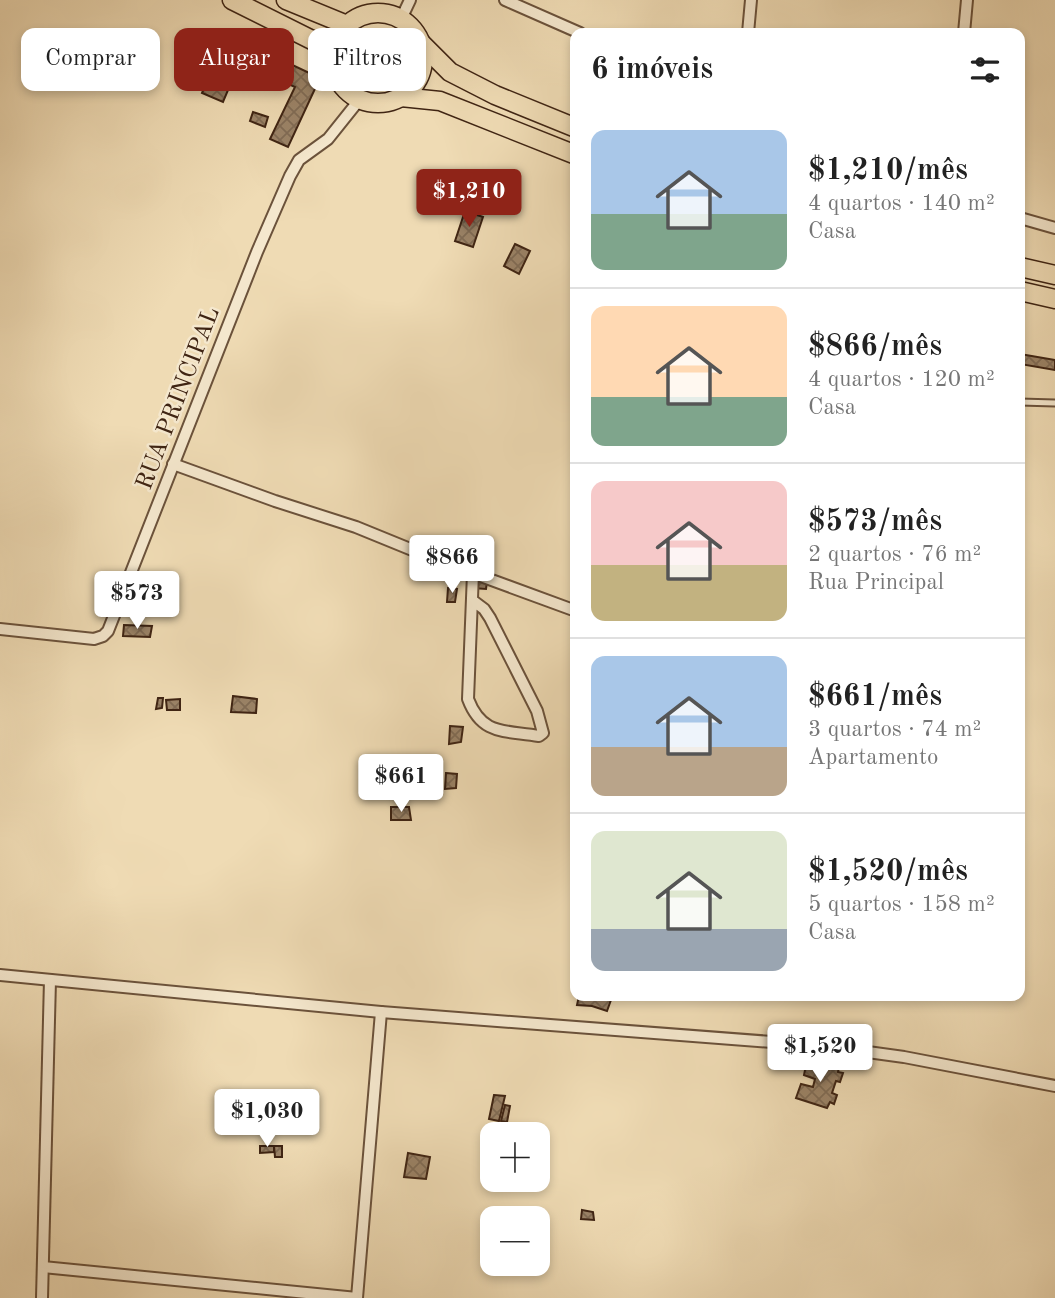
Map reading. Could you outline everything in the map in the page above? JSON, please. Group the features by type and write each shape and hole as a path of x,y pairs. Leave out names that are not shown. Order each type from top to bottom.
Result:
{"main road":[{"path":"232,0 308,38"},
{"path":"286,0 347,25"},
{"path":"345,28 359,17 373,13 388,14 401,19 412,28"},
{"path":"426,48 450,72 495,95 570,126"},
{"path":"350,91 360,99 373,103 388,102 408,91"},
{"path":"401,97 440,101 570,153"},
{"path":"1025,268 1055,275"},
{"path":"1025,291 1055,299"}],"street":[{"path":"401,19 410,0"},
{"path":"505,0 570,29"},
{"path":"748,28 751,0"},
{"path":"964,28 967,0"},
{"name":"RUA PRINCIPAL","path":"0,629 94,639 108,631 257,252 290,176 299,160 328,139 360,99"},
{"path":"1025,219 1055,228"},
{"path":"173,464 356,527 570,609"},
{"path":"472,600 490,618 537,712 543,733 539,736 487,727 477,719 472,710 468,699 473,573"},
{"path":"0,975 382,1012 824,1046 904,1057 1055,1086"},
{"path":"42,1298 50,980"},
{"path":"43,1267 356,1298 382,1012"}],"lane":[{"path":"1025,402 1055,403"}],"building":[{"path":"294,66 308,72 308,91 314,91 288,147 270,139 295,87"},
{"path":"203,91 228,91 223,102 202,93"},
{"path":"253,112 268,117 265,127 250,121"},
{"path":"465,211 483,217 473,247 455,241"},
{"path":"515,244 530,251 519,274 504,266"},
{"path":"1025,355 1055,360 1055,370 1025,365"},
{"path":"474,577 487,582 486,589 473,588"},
{"path":"448,588 457,589 455,602 447,602"},
{"path":"124,625 152,626 150,637 123,636"},
{"path":"233,696 257,699 256,713 231,712"},
{"path":"158,698 163,698 162,708 156,709"},
{"path":"180,699 180,710 167,710 166,700"},
{"path":"450,726 463,727 461,742 449,744"},
{"path":"446,773 457,774 456,788 445,789"},
{"path":"391,807 409,807 411,820 391,820"},
{"path":"578,1001 611,1001 607,1011 577,1005"},
{"path":"807,1060 839,1067 838,1072 843,1073 840,1082 836,1081 832,1093 837,1095 834,1104 830,1102 827,1108 796,1098 801,1084 813,1087 815,1079 804,1075"},
{"path":"494,1095 505,1096 499,1121 489,1119"},
{"path":"505,1105 510,1106 507,1122 501,1121"},
{"path":"260,1146 274,1146 274,1152 260,1153"},
{"path":"274,1146 282,1146 282,1157 275,1157"},
{"path":"408,1153 430,1157 426,1179 404,1177"},
{"path":"582,1210 593,1212 594,1220 581,1219"}]}
